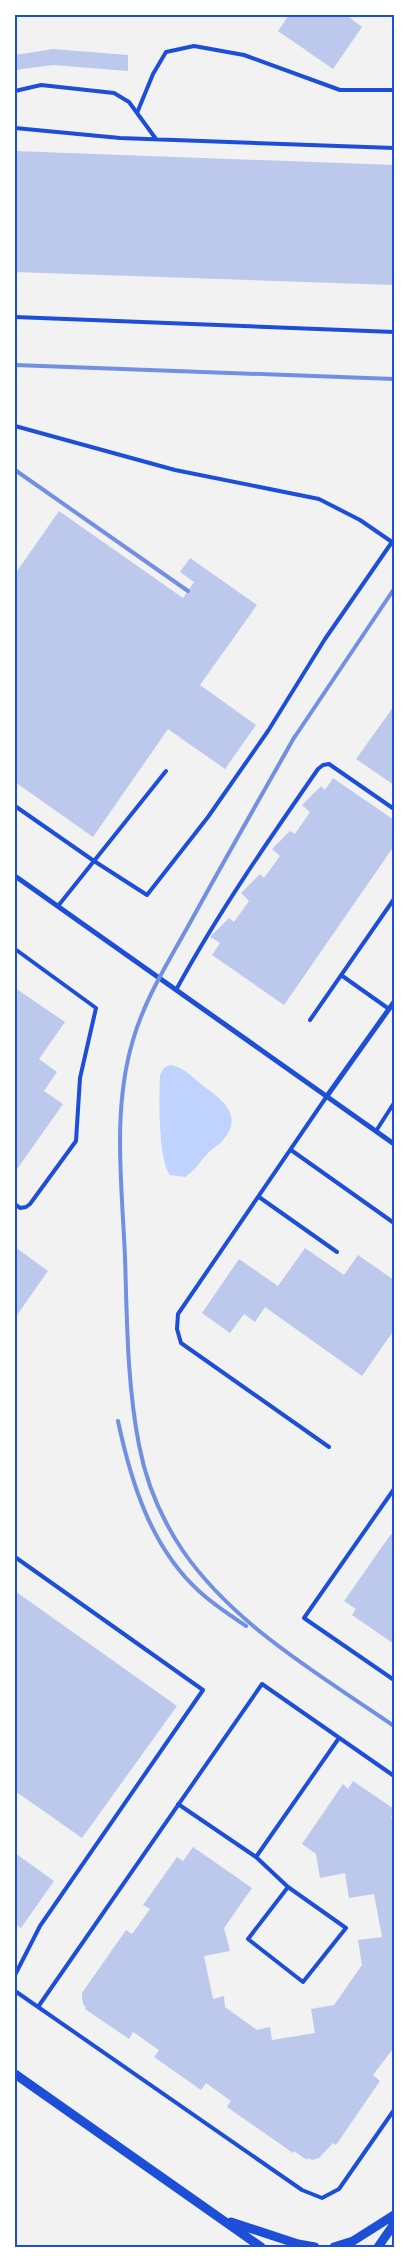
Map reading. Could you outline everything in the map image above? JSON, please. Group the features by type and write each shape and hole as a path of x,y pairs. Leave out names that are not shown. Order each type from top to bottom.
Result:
{"street":[{"path":"15,876 394,1144"},
{"path":"327,1096 394,1002"},
{"path":"15,2074 261,2247"},
{"path":"334,2247 353,2241 394,2215"},
{"path":"222,2219 298,2244 314,2247"},
{"path":"378,2247 394,2224"}],"lane":[{"path":"137,113 153,74 166,52 194,46 244,55 340,90 394,90"},
{"path":"15,91 41,85 114,93 129,102 156,139"},
{"path":"15,128 120,138 394,148"},
{"path":"15,317 394,332"},
{"path":"15,426 175,470 319,499 360,520 392,542 325,639 268,731 208,817 147,895 15,806"},
{"path":"176,990 201,945 247,871 318,769 329,764 394,809"},
{"path":"58,906 166,771"},
{"path":"310,1020 394,898"},
{"path":"15,949 96,1008 80,1078 76,1141 30,1204 20,1208 15,1204"},
{"path":"341,975 389,1009"},
{"path":"327,1096 178,1314 177,1329 181,1343 329,1447"},
{"path":"376,1131 394,1103"},
{"path":"291,1150 394,1223"},
{"path":"259,1197 337,1252"},
{"path":"394,1490 304,1618 394,1680"},
{"path":"15,1557 203,1690 40,1926 15,1975"},
{"path":"38,2007 262,1684 394,1776"},
{"path":"256,1857 339,1738"},
{"path":"178,1804 256,1857 288,1887 346,1928 303,1982 248,1939 288,1887"},
{"path":"15,1991 302,2190 322,2198 339,2189 394,2110"}],"water":[{"path":"170,1065 179,1067 187,1072 223,1102 231,1115 232,1123 223,1140 185,1177 170,1175 163,1156 161,1142 160,1075 164,1068"}],"building":[{"path":"289,15 346,15 362,27 333,69 278,31"},
{"path":"53,49 128,55 128,71 53,65 15,70 15,55"},
{"path":"15,151 394,165 394,285 15,272"},
{"path":"59,511 183,598 194,582 180,572 190,558 257,605 200,685 256,725 225,769 168,729 93,837 15,782 15,574"},
{"path":"394,706 394,785 356,759"},
{"path":"333,778 394,820 394,846 284,1005 212,955 220,943 210,937 229,918 234,922 249,901 241,893 260,874 264,878 280,856 272,849 290,831 295,834 310,812 302,805 321,786 325,790"},
{"path":"15,988 65,1022 39,1059 57,1072 44,1091 63,1104 15,1172"},
{"path":"15,1247 48,1271 15,1318"},
{"path":"305,1248 344,1275 358,1255 394,1280 394,1330 362,1376 265,1307 255,1322 244,1314 230,1333 202,1313 239,1259 278,1286"},
{"path":"391,1534 394,1536 394,1644 352,1615 356,1609 344,1601"},
{"path":"15,1591 177,1706 82,1838 15,1791"},
{"path":"353,1781 394,1809 391,1818 394,1820 394,2051 392,2050 373,2075 380,2081 336,2145 333,2143 319,2158 312,2160 308,2158 307,2160 294,2151 293,2153 227,2107 231,2101 206,2083 201,2090 154,2057 159,2050 133,2032 129,2039 85,2009 82,1993 126,1930 132,1934 150,1909 143,1905 177,1857 183,1861 193,1847 252,1888 224,1928 230,1951 204,1956 213,1999 224,1996 225,2007 257,2030 270,2027 272,2040 315,2033 311,2009 334,2005 362,1965 358,1940 382,1937 374,1894 349,1898 345,1873 320,1878 316,1854 302,1844 343,1784 348,1789"},
{"path":"15,1853 54,1881 21,1928 15,1924"}],"railway":[{"path":"15,365 394,379"},
{"path":"15,470 188,591"},
{"path":"294,738 394,589"},
{"path":"295,736 159,979 144,1009 133,1040 122,1093 120,1120 128,1351 132,1398 142,1459 156,1500 175,1539 204,1578 228,1603 280,1648 394,1726"},
{"path":"118,1421 129,1467 137,1490 156,1535 168,1555 183,1575 200,1592 216,1606 246,1626"}]}
